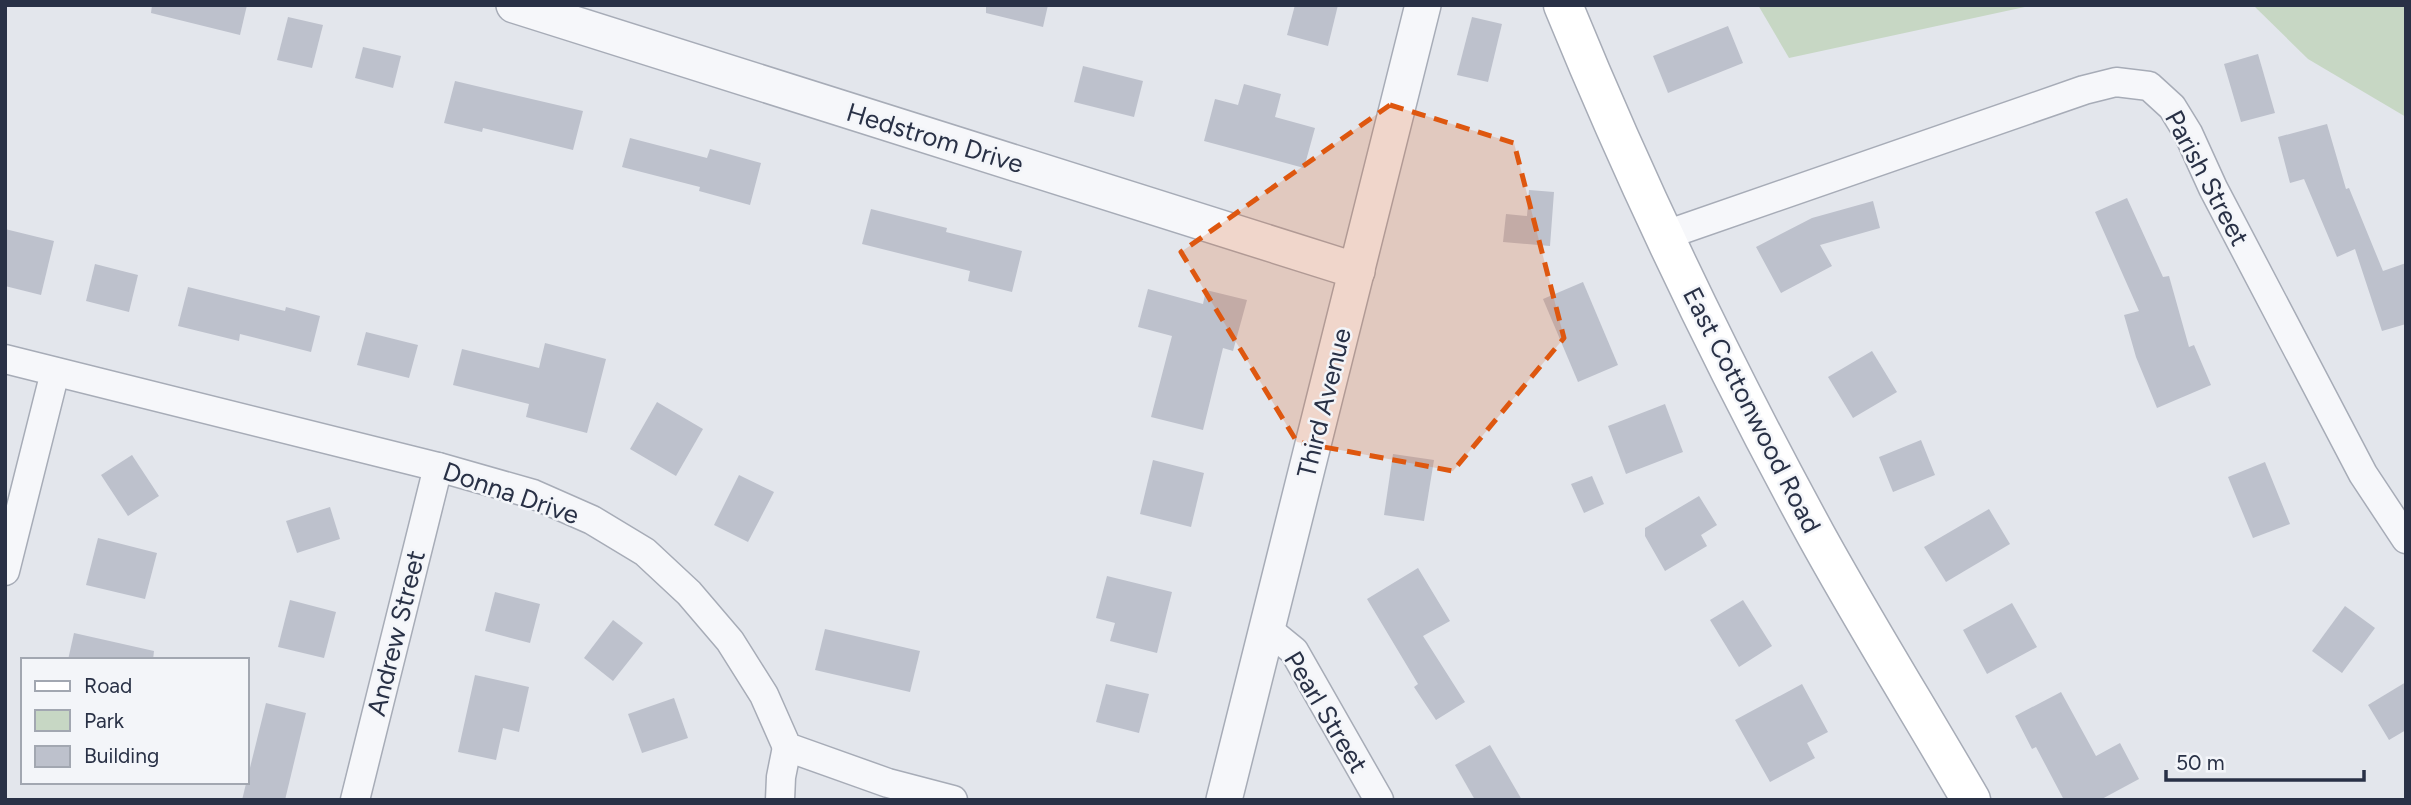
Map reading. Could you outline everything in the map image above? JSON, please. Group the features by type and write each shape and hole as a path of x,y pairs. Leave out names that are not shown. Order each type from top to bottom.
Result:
{"main road":[{"name":"East Cottonwood Road","path":"1563,5 1604,106 1663,236 1742,396 1817,537 1971,800"}],"street":[{"name":"Hedstrom Drive","path":"514,5 1357,271"},
{"name":"Third Avenue","path":"1224,800 1423,5"},
{"name":"Parish Street","path":"1663,236 2084,90 2116,82 2149,86 2172,107 2188,133 2213,188 2363,474 2406,539"},
{"name":"Donna Drive","path":"5,359 438,467 533,494 592,520 645,552 689,593 730,641 764,695 787,747"},
{"path":"5,571 55,372"},
{"name":"Andrew Street","path":"355,800 438,467"},
{"name":"Pearl Street","path":"1267,629 1294,651 1378,800"},
{"path":"780,800 787,747 888,783 953,800"}],"highlighted area":[{"path":"1390,105 1514,143 1564,338 1453,471 1297,442 1181,252"}],"green space":[{"path":"1758,5 2034,5 1789,58"},
{"path":"2253,5 2406,5 2406,117 2308,59"}],"building":[{"path":"152,5 247,5 240,35 151,13"},
{"path":"986,5 1048,5 1043,27 986,13"},
{"path":"1295,5 1338,5 1328,46 1287,35"},
{"path":"288,17 323,25 312,68 277,60"},
{"path":"1472,17 1502,24 1488,82 1457,75"},
{"path":"1728,26 1743,63 1668,93 1653,56"},
{"path":"363,47 401,56 393,88 355,78"},
{"path":"2258,54 2275,113 2241,122 2224,64"},
{"path":"1083,66 1143,81 1134,117 1074,102"},
{"path":"455,81 583,111 573,150 483,128 482,132 444,123"},
{"path":"1244,84 1281,94 1275,117 1315,128 1304,168 1204,141 1215,99 1238,105"},
{"path":"2327,124 2346,189 2349,188 2383,271 2406,263 2406,324 2382,331 2355,249 2337,257 2304,179 2290,183 2278,137"},
{"path":"630,138 707,158 710,149 761,163 750,205 699,191 700,187 622,167"},
{"path":"1529,190 1554,192 1550,246 1503,242 1506,214 1527,216"},
{"path":"2127,198 2163,277 2169,276 2189,347 2194,345 2211,385 2157,408 2136,357 2124,315 2139,311 2095,212"},
{"path":"1873,201 1880,228 1820,245 1832,266 1781,293 1756,247 1812,218"},
{"path":"871,209 1022,251 1012,292 968,281 970,271 862,244"},
{"path":"5,229 54,241 41,295 5,286"},
{"path":"95,264 138,275 129,312 86,301"},
{"path":"1583,282 1618,365 1578,382 1543,299"},
{"path":"188,287 285,311 286,307 320,316 311,352 240,334 239,341 178,326"},
{"path":"1148,289 1203,304 1206,290 1247,300 1233,351 1223,348 1203,430 1151,417 1172,336 1138,327"},
{"path":"366,332 418,345 409,378 357,365"},
{"path":"545,343 606,359 587,433 526,417 529,404 453,385 462,349 539,368"},
{"path":"1872,351 1897,392 1853,418 1828,377"},
{"path":"657,402 703,429 676,476 630,449"},
{"path":"1665,404 1683,452 1626,474 1608,426"},
{"path":"1921,440 1935,475 1893,492 1879,457"},
{"path":"1393,454 1434,460 1424,521 1384,515"},
{"path":"132,455 159,496 128,516 101,475"},
{"path":"1153,460 1204,473 1191,527 1140,514"},
{"path":"2265,462 2290,524 2253,538 2228,477"},
{"path":"739,475 774,492 748,542 714,525"},
{"path":"1592,476 1604,504 1584,513 1571,484"},
{"path":"1699,496 1717,525 1701,535 1707,546 1665,571 1645,536 1645,528"},
{"path":"330,507 340,539 297,553 286,521"},
{"path":"1989,509 2010,544 1946,582 1924,547"},
{"path":"98,538 157,553 145,599 86,585"},
{"path":"1418,568 1450,621 1423,636 1465,702 1436,720 1414,687 1418,684 1367,599"},
{"path":"1107,576 1172,592 1157,653 1110,641 1115,623 1096,618"},
{"path":"495,592 540,604 530,643 485,631"},
{"path":"290,600 336,612 324,658 278,647"},
{"path":"1743,600 1772,646 1739,667 1710,620"},
{"path":"2012,603 2037,647 1987,674 1963,630"},
{"path":"2345,606 2375,628 2342,673 2312,651"},
{"path":"613,620 643,643 613,681 584,658"},
{"path":"825,629 920,651 910,692 815,670"},
{"path":"74,633 154,651 153,658 68,658"},
{"path":"475,675 529,687 519,732 503,728 496,760 458,752"},
{"path":"2406,682 2406,730 2389,740 2368,705"},
{"path":"1106,684 1149,694 1139,733 1096,722"},
{"path":"1802,684 1828,732 1807,743 1815,758 1770,782 1735,720"},
{"path":"2061,692 2096,756 2120,743 2139,779 2100,800 2064,800 2036,747 2032,749 2015,716"},
{"path":"674,698 688,738 642,753 628,714"},
{"path":"266,703 306,713 285,800 242,800"},
{"path":"1490,745 1522,800 1475,800 1455,765"}]}
